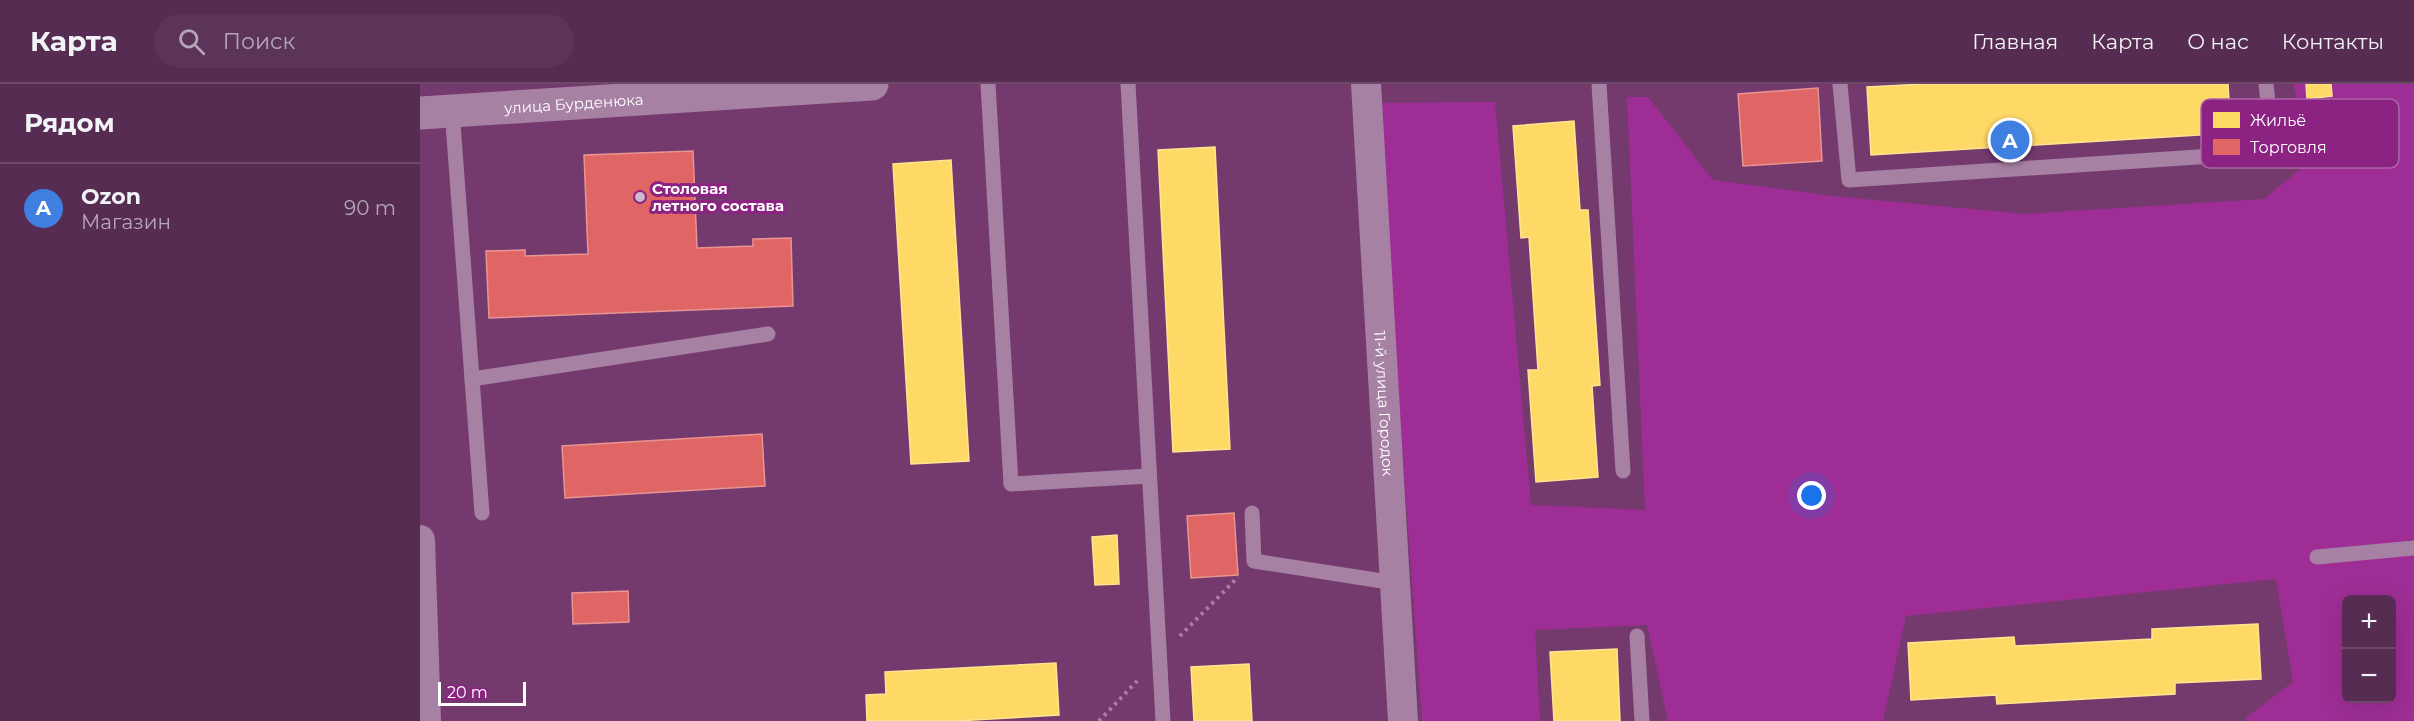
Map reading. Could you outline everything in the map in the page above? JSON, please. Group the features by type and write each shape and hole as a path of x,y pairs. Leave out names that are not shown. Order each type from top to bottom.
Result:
{"street":[{"name":"улица Бурденюка","path":"436,111 872,84"},
{"name":"11-й улица Городок","path":"1366,84 1403,721"},
{"path":"420,540 426,721"}],"lane":[{"path":"988,84 1011,484 1149,476"},
{"path":"1128,84 1163,721"},
{"path":"1599,84 1623,471"},
{"path":"1840,84 1849,180 2201,157"},
{"path":"2266,84 2268,99"},
{"path":"436,111 472,379 482,513"},
{"path":"472,379 768,334"},
{"path":"1252,513 1254,561 1395,583"},
{"path":"2317,557 2414,548"},
{"path":"1637,636 1642,721"}],"shaded area":[{"path":"2293,84 2414,84 2414,721 2247,721 2246,718 2293,682 2276,579 1906,616 1883,721 1668,721 1647,625 1535,630 1540,721 1422,721 1377,103 1495,102 1531,505 1645,510 1627,97 1648,97 1713,180 1832,196 2025,214 2264,199 2302,168 2399,168 2399,99 2298,99"}],"building: Жильё":[{"path":"1925,84 2228,84 2229,99 2201,99 2201,135 1871,155 1867,87"},
{"path":"2306,84 2331,84 2332,96 2307,99"},
{"path":"1574,121 1580,210 1588,210 1600,385 1592,386 1598,477 1536,482 1528,370 1538,370 1529,237 1521,238 1513,126"},
{"path":"1215,147 1230,449 1173,452 1158,150"},
{"path":"951,160 969,461 911,464 893,164"},
{"path":"1117,535 1119,584 1095,585 1092,537"},
{"path":"2258,624 2261,679 2175,683 2175,694 1997,704 1996,695 1911,700 1908,643 2014,637 2015,646 2152,639 2152,629"},
{"path":"1617,649 1620,721 1554,721 1550,652"},
{"path":"1056,663 1059,715 956,721 867,721 866,695 886,694 885,672"},
{"path":"1249,664 1252,721 1194,721 1191,667"}],"building: Торговля":[{"path":"1818,88 1822,161 1743,166 1738,94"},
{"name":"Столовая летного состава","path":"693,151 697,248 753,246 753,239 791,238 793,306 489,318 486,251 525,250 525,256 588,254 584,155"},
{"path":"762,434 765,486 565,498 562,446"},
{"path":"1234,513 1238,575 1191,578 1187,516"},
{"path":"628,591 629,622 573,624 572,593"}],"place":[{"name":"Ozon","path":"2010,140"},
{"name":"Столовая летного состава","path":"640,197"}]}
